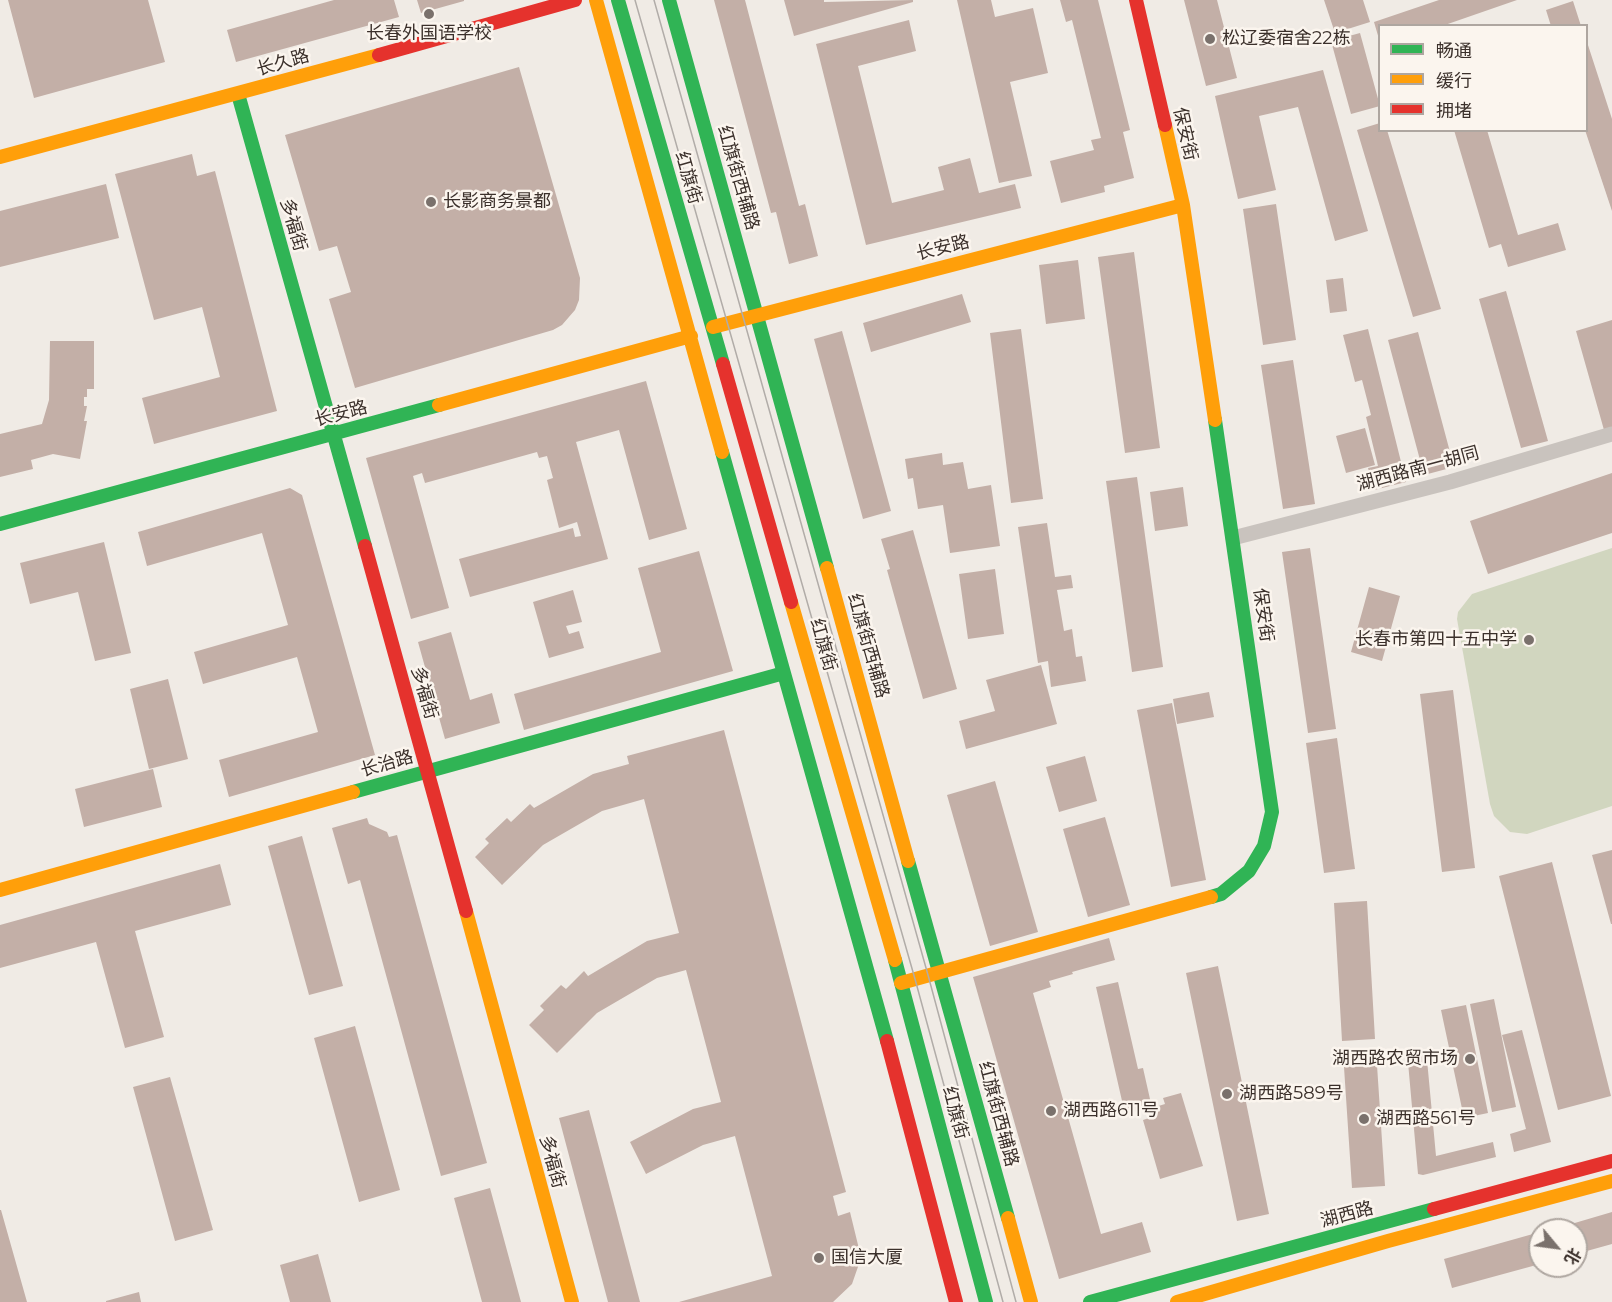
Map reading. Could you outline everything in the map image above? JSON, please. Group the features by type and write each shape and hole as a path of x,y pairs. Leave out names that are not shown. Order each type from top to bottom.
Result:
{"street":[{"name":"长久路","path":"0,157 238,94 574,0"},
{"path":"596,0 784,672 956,1302"},
{"name":"红旗街","path":"618,0 901,983 986,1302"},
{"name":"红旗街西辅路","path":"669,0 1031,1302"},
{"name":"保安街","path":"901,983 1221,894 1249,871 1264,846 1272,812 1184,205 1136,0"},
{"name":"多福街","path":"238,94 428,771 572,1302"},
{"name":"长安路","path":"713,327 1184,205"},
{"name":"长安路","path":"0,524 691,336"},
{"name":"湖西路南一胡同","path":"1233,538 1450,482 1612,434"},
{"name":"长治路","path":"0,890 784,672"},
{"name":"湖西路","path":"1090,1302 1612,1161"},
{"name":"湖西路","path":"1177,1302 1388,1241 1612,1181"}],"green space":[{"path":"1612,548 1612,806 1527,834 1510,832 1494,816 1490,804 1457,619 1458,612 1472,594"}],"building":[{"path":"8,0 148,0 165,62 34,98"},
{"path":"334,0 394,0 399,17 236,62 227,30"},
{"path":"417,0 464,0 464,1 421,13"},
{"path":"714,0 745,0 799,206 805,204 818,256 789,264 776,212 771,213"},
{"path":"784,0 824,0 824,2 913,0 913,2 794,36"},
{"path":"957,0 991,0 995,17 1033,8 1048,73 1010,82 1032,176 999,183"},
{"path":"1060,0 1098,0 1130,130 1123,132 1134,178 1104,186 1105,192 1061,203 1050,161 1094,150 1091,140 1101,138 1072,20 1066,22"},
{"name":"松辽委宿舍22栋","path":"1184,0 1217,0 1237,78 1206,86"},
{"path":"1324,0 1363,0 1370,22 1335,33"},
{"path":"1439,0 1517,0 1448,24 1378,24 1378,36 1374,22"},
{"path":"1573,1 1580,24 1550,24 1546,10"},
{"path":"909,20 916,51 858,66 892,203 944,190 938,167 970,158 979,193 1015,184 1021,208 866,245 816,44"},
{"path":"1360,33 1378,99 1378,107 1351,114 1331,41"},
{"path":"1588,45 1612,119 1612,211 1586,132 1588,132"},
{"name":"长影商务景都","path":"519,67 580,278 579,300 575,310 562,325 553,330 355,388 329,299 351,292 337,246 319,251 285,135"},
{"path":"1323,70 1368,231 1335,241 1298,107 1259,116 1276,190 1238,199 1215,96"},
{"path":"1378,124 1378,132 1388,132 1441,309 1413,317 1357,130"},
{"path":"1455,132 1488,132 1518,235 1558,223 1566,250 1508,267 1501,244 1489,248"},
{"path":"192,154 197,176 215,171 277,411 154,444 142,398 220,377 202,307 154,320 115,174"},
{"path":"106,184 119,238 0,267 0,211"},
{"path":"1276,204 1296,340 1263,345 1243,209"},
{"path":"1134,252 1160,448 1125,453 1098,257"},
{"path":"1078,260 1085,319 1046,324 1039,265"},
{"path":"1343,278 1347,311 1330,313 1326,280"},
{"path":"1506,291 1548,441 1521,448 1479,299"},
{"path":"962,294 971,322 871,352 863,323"},
{"path":"1612,320 1612,428 1604,430 1576,331"},
{"path":"1021,329 1043,499 1011,503 990,333"},
{"path":"1368,329 1406,482 1374,490 1368,468 1378,466 1366,417 1371,415 1362,380 1355,382 1343,335"},
{"path":"842,331 891,511 863,519 814,339"},
{"path":"1418,332 1454,467 1424,475 1388,340"},
{"path":"50,341 94,341 94,389 87,389 87,397 84,397 84,406 87,406 84,421 87,421 80,459 53,454 31,460 33,469 0,477 0,434 42,424 49,400"},
{"path":"1293,360 1315,504 1283,509 1261,365"},
{"path":"646,381 687,529 649,540 619,430 576,442 608,559 470,597 459,559 573,528 575,537 581,536 577,522 559,528 547,480 553,478 547,456 539,458 537,452 425,483 422,473 413,476 449,608 411,619 366,458"},
{"path":"1365,428 1375,465 1346,473 1336,436"},
{"path":"942,453 943,465 963,462 968,489 991,485 1000,546 950,553 943,505 918,509 913,478 908,479 905,459"},
{"path":"1612,473 1612,533 1488,574 1470,521"},
{"path":"1137,477 1163,667 1132,672 1106,481"},
{"path":"1183,487 1188,526 1155,531 1150,492"},
{"path":"290,488 302,495 375,755 229,797 219,760 318,732 297,657 203,684 194,652 288,625 262,533 147,566 138,532"},
{"path":"1047,523 1055,577 1071,575 1073,588 1057,590 1064,631 1072,629 1076,657 1082,656 1086,681 1051,687 1048,661 1038,663 1018,527"},
{"path":"913,530 957,689 923,699 887,570 890,569 881,539"},
{"path":"104,542 131,653 95,661 78,592 30,604 20,563"},
{"path":"1310,548 1336,729 1308,733 1282,552"},
{"path":"699,551 733,671 524,730 514,694 661,652 638,568"},
{"path":"995,569 1004,634 968,639 959,574"},
{"path":"1369,587 1400,596 1382,661 1351,652"},
{"path":"573,590 582,622 566,626 569,634 579,631 584,648 549,658 533,602"},
{"path":"451,632 470,700 492,693 500,723 445,739 418,642"},
{"path":"1041,665 1057,724 966,749 959,721 995,711 986,680"},
{"path":"168,679 188,759 149,769 130,689"},
{"path":"1453,690 1475,868 1442,872 1420,694"},
{"path":"1209,692 1214,717 1177,724 1173,699"},
{"path":"1172,703 1206,880 1171,887 1137,710"},
{"path":"724,730 846,1192 833,1196 838,1216 850,1212 859,1249 860,1261 852,1284 833,1302 679,1302 772,1276 735,1136 703,1145 646,1174 630,1142 693,1109 721,1102 686,970 657,978 597,1013 557,1053 529,1025 544,1010 540,1006 561,985 566,989 584,971 588,976 647,941 679,933 644,799 602,811 543,845 502,885 475,857 489,843 485,839 507,818 511,822 530,804 534,808 593,774 629,764 627,756"},
{"path":"1337,738 1355,869 1324,873 1306,743"},
{"path":"1085,756 1097,801 1059,812 1046,767"},
{"path":"153,769 162,807 84,827 75,789"},
{"path":"995,781 1038,932 990,946 947,795"},
{"path":"1105,817 1130,905 1088,917 1063,829"},
{"path":"367,818 369,824 387,832 389,837 397,835 487,1163 441,1176 360,880 348,884 332,828"},
{"path":"302,836 343,986 309,995 268,846"},
{"path":"1612,850 1612,924 1611,924 1592,855"},
{"path":"1552,862 1611,1096 1558,1110 1499,876"},
{"path":"220,864 231,905 135,931 164,1037 125,1048 96,942 0,968 0,925"},
{"path":"1367,901 1375,1039 1342,1041 1334,903"},
{"path":"1109,938 1115,960 1049,981 1051,987 1033,993 1101,1234 1142,1222 1151,1252 1059,1279 973,977"},
{"name":"湖西路589号","path":"1218,966 1269,1214 1237,1221 1186,973"},
{"path":"1118,982 1138,1069 1143,1068 1152,1108 1165,1104 1163,1098 1181,1093 1203,1166 1160,1179 1143,1120 1152,1117 1149,1108 1125,1114 1096,987"},
{"path":"1494,999 1516,1107 1492,1112 1470,1004"},
{"path":"1466,1005 1488,1113 1464,1118 1441,1010"},
{"path":"355,1026 400,1190 359,1202 314,1038"},
{"path":"1522,1030 1551,1142 1514,1152 1510,1134 1526,1129 1502,1035"},
{"path":"1426,1049 1436,1156 1493,1142 1496,1157 1423,1175 1418,1174 1407,1051"},
{"name":"湖西路561号","path":"1376,1050 1385,1186 1352,1188 1343,1052"},
{"path":"170,1077 213,1230 175,1241 133,1087"},
{"path":"589,1110 640,1302 608,1302 559,1118"},
{"path":"490,1188 521,1302 482,1302 454,1198"},
{"path":"1,1210 27,1302 0,1302"},
{"path":"1612,1212 1612,1244 1588,1251 1588,1219"},
{"path":"1528,1235 1528,1267 1452,1288 1444,1259"},
{"path":"318,1254 331,1302 290,1302 280,1265"},
{"path":"139,1292 141,1302 106,1302 106,1301"}],"tram line":[{"path":"635,0 915,979 1003,1302"},
{"path":"654,0 928,975 1016,1302"}],"traffic: fast":[{"path":"618,0 723,364"},
{"path":"669,0 827,568"},
{"path":"238,94 365,546"},
{"path":"0,524 439,405"},
{"path":"1211,897 1221,894 1249,871 1264,846 1272,812 1215,420"},
{"path":"722,452 887,1041"},
{"path":"353,792 784,673"},
{"path":"908,861 1008,1218"},
{"path":"895,960 986,1302"},
{"path":"1090,1302 1434,1209"}],"traffic: slow":[{"path":"596,0 722,452"},
{"path":"0,157 379,55"},
{"path":"1165,125 1183,205 1215,420"},
{"path":"713,327 1183,205"},
{"path":"439,405 691,336"},
{"path":"827,568 908,861"},
{"path":"791,602 895,960"},
{"path":"0,890 353,792"},
{"path":"901,983 1211,897"},
{"path":"466,911 572,1302"},
{"path":"1177,1302 1388,1241 1612,1181"},
{"path":"1008,1218 1031,1302"}],"traffic: jam":[{"path":"379,55 575,0"},
{"path":"1136,0 1165,125"},
{"path":"723,364 791,602"},
{"path":"365,546 466,911"},
{"path":"887,1041 956,1302"},
{"path":"1434,1209 1612,1161"}],"place":[{"name":"长春外国语学校","path":"429,14"},
{"name":"松辽委宿舍22栋","path":"1210,39"},
{"name":"长影商务景都","path":"431,202"},
{"name":"长春市第四十五中学","path":"1529,640"},
{"name":"湖西路农贸市场","path":"1470,1059"},
{"name":"湖西路589号","path":"1227,1094"},
{"name":"湖西路611号","path":"1051,1111"},
{"name":"湖西路561号","path":"1364,1119"},
{"name":"国信大厦","path":"819,1258"}]}
